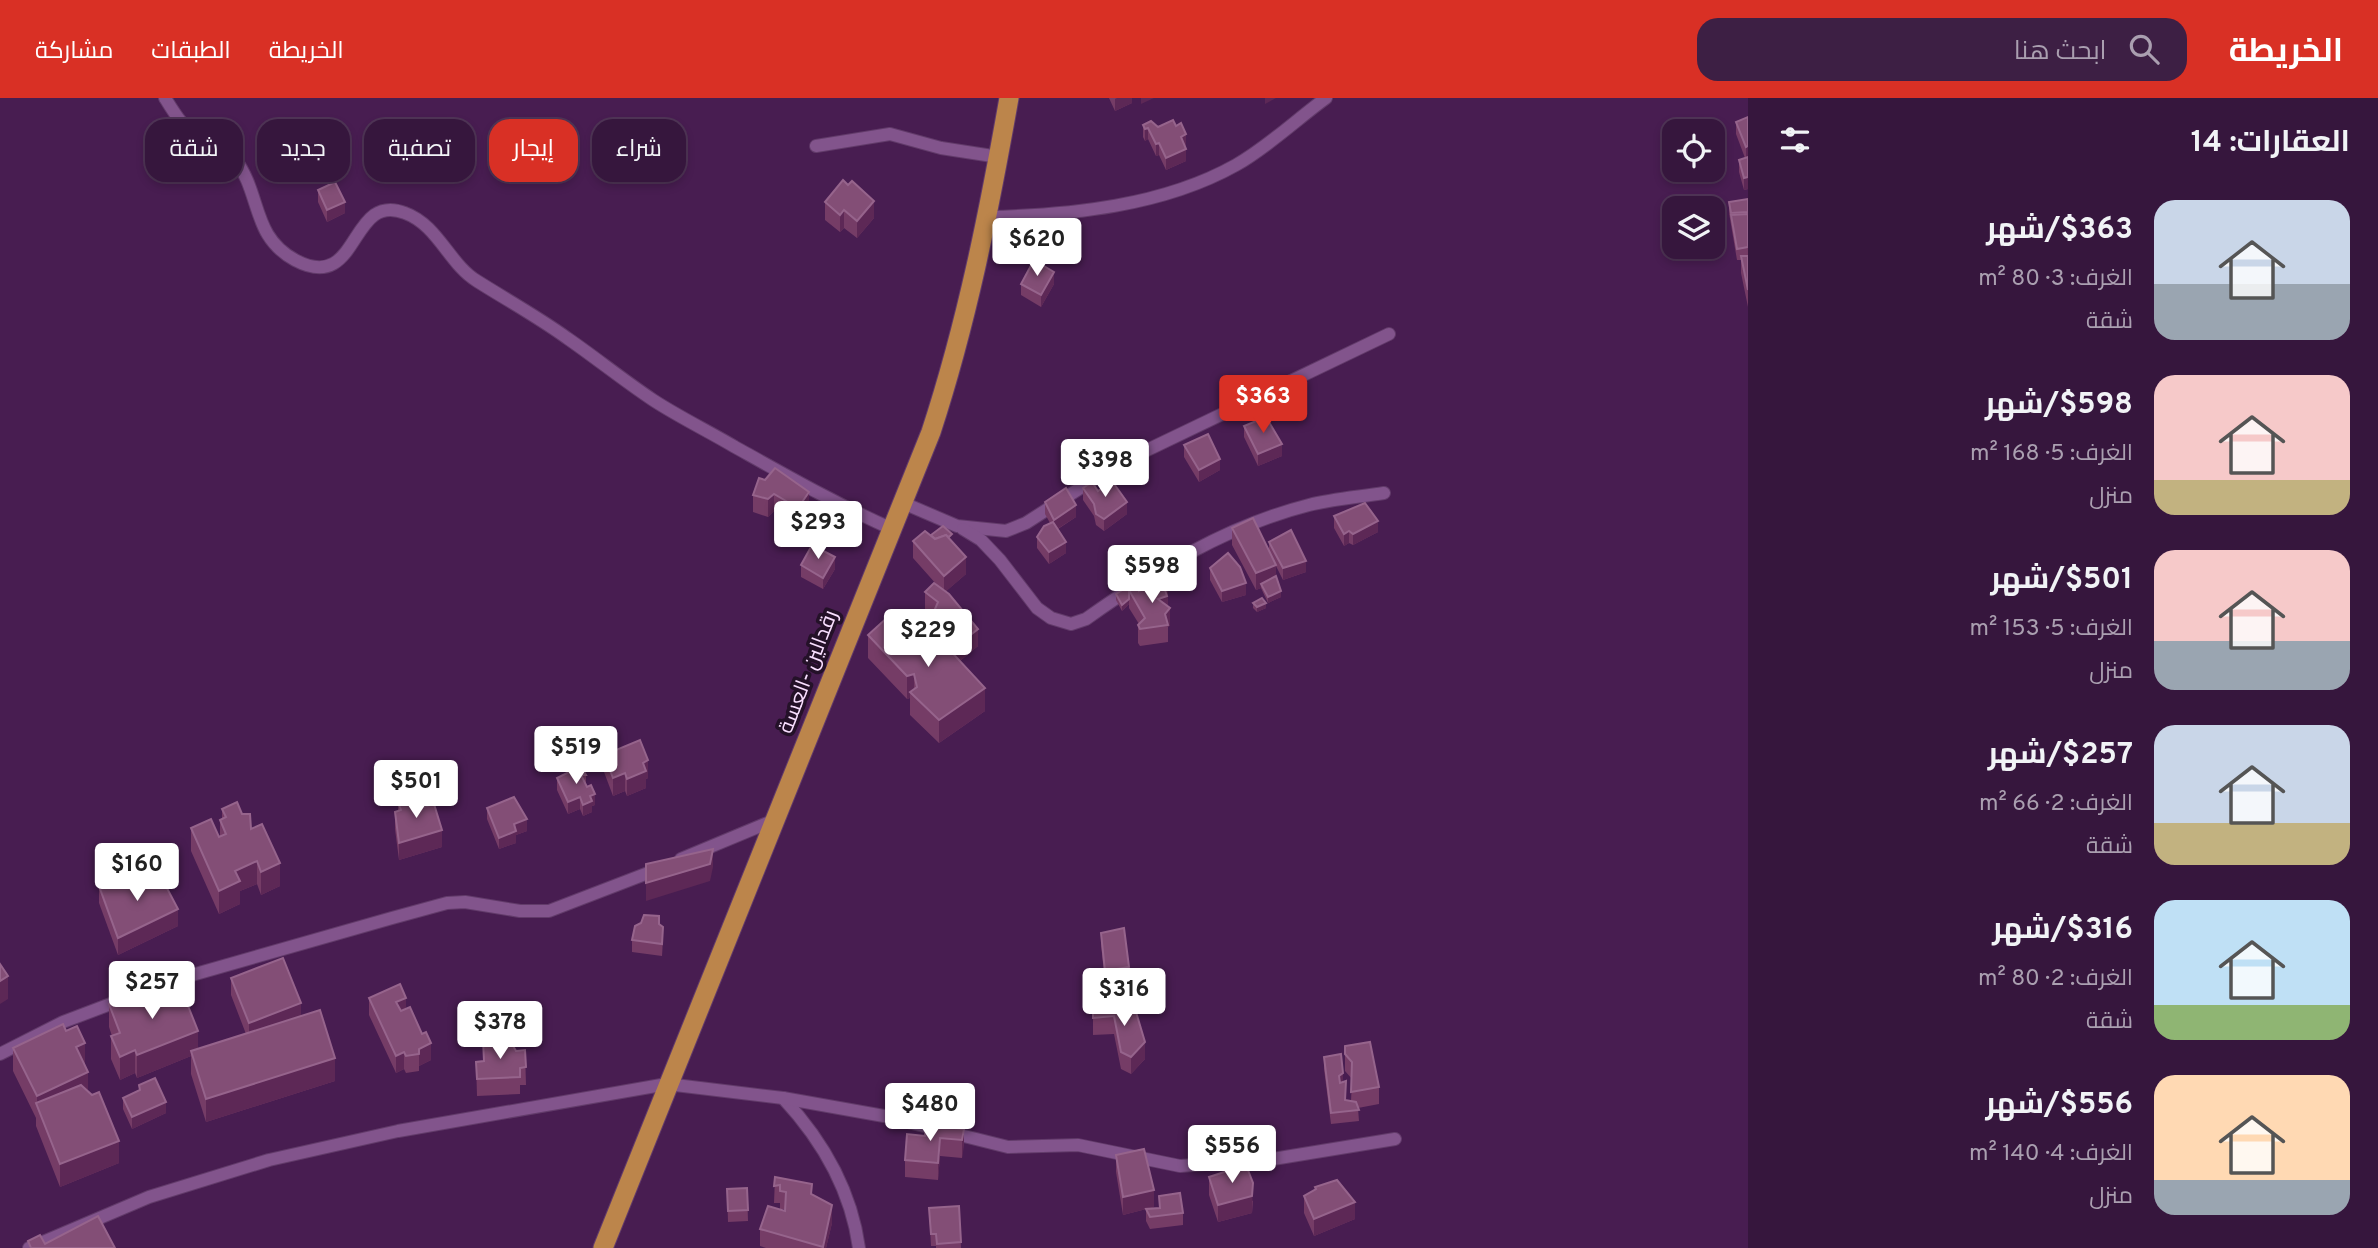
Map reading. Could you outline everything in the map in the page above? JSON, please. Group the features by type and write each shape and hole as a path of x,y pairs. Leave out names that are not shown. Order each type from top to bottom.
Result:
{"main road":[{"name":"رقدالين -العسة","path":"603,1248 667,1084 777,819 890,528 931,432 950,374 988,217 1009,98"}],"street":[{"path":"165,98 197,138 226,150 235,159 254,193 263,229 277,248 296,260 323,268 336,263 347,254 362,225 374,215 388,210 405,213 435,234 466,274 564,336 653,400 828,501 890,528"},
{"path":"988,217 1083,211 1192,187 1239,164 1326,98"},
{"path":"816,146 890,134 941,148 999,157"},
{"path":"957,526 1006,531 1026,523 1116,465 1389,334"},
{"path":"901,502 957,526 981,540 1037,608 1051,618 1071,624 1086,619 1193,550 1240,527 1310,505 1384,494"},
{"path":"0,1054 63,1022 171,981 447,903 466,902 520,911 549,911 777,819"},
{"path":"29,1248 149,1197 268,1160 398,1130 667,1084 783,1098 884,1116 1008,1147 1078,1145 1180,1166 1273,1159 1395,1139"},
{"path":"783,1098 808,1125 833,1162 857,1230 859,1248"}],"building":[{"path":"1748,117 1748,146 1746,147 1736,122"},
{"path":"1173,120 1176,126 1181,123 1186,134 1181,137 1186,149 1166,158 1159,143 1156,144 1148,128 1145,129 1143,125 1151,121 1158,127"},
{"path":"1748,157 1748,177 1744,178 1739,160"},
{"path":"843,180 848,185 852,181 874,201 857,221 844,210 840,215 825,202"},
{"path":"335,182 345,202 327,210 318,190"},
{"path":"1748,199 1748,212 1731,213 1729,202"},
{"path":"1748,214 1748,247 1737,249 1731,215"},
{"path":"1741,256 1748,256 1748,290"},
{"path":"1034,260 1054,272 1041,295 1021,284"},
{"path":"1266,417 1282,444 1258,454 1244,426"},
{"path":"1208,434 1220,459 1199,470 1184,445"},
{"path":"775,468 809,492 798,508 774,494 768,499 753,495 759,478 765,480"},
{"path":"1112,481 1127,502 1104,519 1096,514 1094,504 1083,488 1092,482 1098,491"},
{"path":"1066,488 1076,505 1054,520 1045,502"},
{"path":"1365,503 1378,521 1353,534 1349,531 1344,534 1334,516"},
{"path":"1253,518 1276,565 1256,573 1232,528"},
{"path":"1053,522 1066,542 1049,552 1037,537 1044,526"},
{"path":"943,526 952,534 935,539 931,535"},
{"path":"1291,530 1306,561 1283,568 1269,542"},
{"path":"925,531 935,539 946,535 966,557 944,576 913,541"},
{"path":"812,545 835,557 823,578 801,565"},
{"path":"1228,553 1240,567 1246,583 1222,591 1210,568"},
{"path":"1148,572 1155,584 1139,591 1139,587 1131,590 1128,581"},
{"path":"1276,576 1281,591 1268,597 1261,584"},
{"path":"1164,580 1168,588 1165,590 1167,596 1158,599 1170,608 1165,614 1168,625 1140,629 1138,625 1145,618 1129,590 1139,587 1139,591"},
{"path":"934,583 949,594 978,629 955,647 932,616 938,602 925,592"},
{"path":"1127,587 1129,599 1122,605 1116,594"},
{"path":"1262,598 1266,603 1257,607 1253,603"},
{"path":"890,615 932,654 946,646 985,688 939,720 910,692 917,687 914,674 907,676 868,635"},
{"path":"640,740 648,760 643,763 646,771 627,779 625,773 613,778 604,755"},
{"path":"581,766 586,775 581,775 587,787 591,785 595,794 590,796 592,801 583,805 580,797 568,802 557,778"},
{"path":"419,795 423,807 434,804 442,830 399,843 395,812 401,810 398,802"},
{"path":"514,797 527,819 514,824 516,831 499,838 487,808"},
{"path":"237,802 242,814 250,814 251,829 262,824 280,863 261,872 257,861 235,871 240,881 219,891 191,828 211,819 219,837 226,834 220,820 226,817 222,809"},
{"path":"713,849 710,864 646,883 646,864"},
{"path":"160,875 178,909 118,938 99,886 114,881 116,887 145,876 153,878"},
{"path":"644,915 659,916 659,924 663,927 662,944 632,940 635,926 641,923"},
{"path":"1124,928 1129,967 1105,971 1101,933"},
{"path":"283,958 301,1003 249,1023 231,978"},
{"path":"0,964 8,976 0,981"},
{"path":"179,983 198,1031 137,1055 135,1050 120,1057 111,1036 120,1033 109,1004 124,998 127,1004"},
{"path":"400,984 406,998 396,1002 401,1011 410,1007 422,1034 426,1032 431,1043 419,1049 419,1054 406,1056 404,1052 396,1056 369,998"},
{"path":"1116,1002 1115,1013 1136,1012 1145,1042 1131,1057 1121,1052 1114,1016 1093,1018 1093,1008"},
{"path":"320,1010 335,1058 206,1099 191,1051"},
{"path":"63,1024 66,1031 77,1026 85,1043 76,1047 88,1072 37,1096 13,1048"},
{"path":"488,1036 502,1040 504,1044 512,1044 516,1051 525,1050 526,1067 520,1068 520,1077 477,1079 476,1062 484,1061 483,1040 489,1040"},
{"path":"1370,1042 1379,1087 1351,1092 1352,1062 1345,1054 1345,1046"},
{"path":"1341,1054 1343,1073 1339,1076 1340,1083 1346,1081 1345,1100 1356,1102 1359,1110 1331,1113 1324,1057"},
{"path":"155,1078 166,1102 132,1117 123,1098 140,1090 139,1085"},
{"path":"81,1085 92,1095 99,1092 119,1141 60,1164 36,1103"},
{"path":"926,1125 964,1129 962,1140 940,1138 938,1163 905,1160 907,1134 925,1136"},
{"path":"1144,1149 1154,1190 1123,1197 1116,1155"},
{"path":"1246,1165 1253,1183 1252,1196 1218,1205 1209,1177"},
{"path":"775,1177 812,1184 811,1194 832,1205 823,1247 760,1229 768,1206 785,1211 786,1192 780,1191 780,1185 774,1186"},
{"path":"1337,1180 1355,1202 1314,1219 1304,1196 1316,1189 1315,1187"},
{"path":"747,1188 748,1210 728,1211 727,1189"},
{"path":"1180,1193 1183,1213 1150,1217 1146,1209 1160,1208 1159,1196"},
{"path":"959,1206 961,1242 937,1244 936,1234 931,1234 929,1208"},
{"path":"98,1216 115,1248 31,1248 28,1241 40,1235 45,1244"}]}
